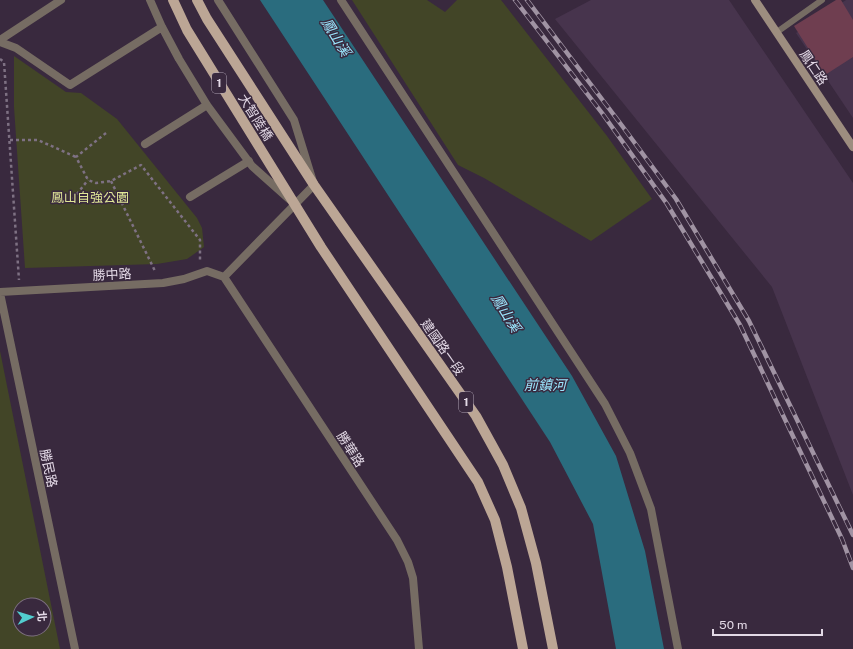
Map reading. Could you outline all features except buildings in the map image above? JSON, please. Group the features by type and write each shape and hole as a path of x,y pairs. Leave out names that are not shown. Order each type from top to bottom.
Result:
{"main road":[{"name":"大智陸橋","path":"173,0 187,30 295,205"},
{"name":"大智陸橋","path":"197,0 207,19 290,149"},
{"name":"建國路一段","path":"290,149 476,416 503,465 522,508 536,563 553,649"},
{"name":"1","path":"295,205 321,247 478,482 495,520 507,567 524,649"}],"street":[{"path":"0,41 61,0"},
{"path":"150,0 179,59 207,105 252,166 295,205"},
{"path":"218,0 294,120 314,185 224,277"},
{"path":"341,0 605,404 630,453 651,509 678,649"},
{"name":"鳳仁路","path":"755,0 853,147"},
{"path":"0,41 16,48 70,85 162,27"},
{"path":"145,144 207,105"},
{"path":"190,197 248,161"},
{"name":"勝中路","path":"0,292 163,283 184,279 207,271 224,277"},
{"name":"勝華路","path":"224,277 397,540 408,562 413,578 419,649"},
{"name":"勝民路","path":"0,292 75,649"}],"lane":[{"path":"777,32 822,0"}],"path":[{"path":"0,59 4,62 19,280"},
{"path":"76,157 106,133"},
{"path":"10,140 38,140 76,157 88,180 96,184 111,181 141,166 200,240 200,261"},
{"path":"73,199 88,180"},
{"path":"111,181 155,271"}],"shaded area":[{"path":"591,0 729,0 853,183 853,495 772,287 555,19"},
{"path":"846,0 853,0 853,118 796,33"}],"green space":[{"path":"352,0 427,0 445,12 457,0 501,0 607,136 652,199 591,241 484,178 458,165"},
{"name":"鳳山自強公園","path":"14,56 66,92 81,93 117,119 197,218 202,228 204,247 187,259 157,264 25,268 14,107"},
{"path":"0,351 50,597 12,597 12,637 52,637 52,609 60,649 0,649"}],"water":[{"name":"前鎮河","path":"260,0 323,0 572,376 616,456 645,551 664,649 616,649 593,524 550,442"}],"railway":[{"path":"515,0 602,113 667,204 740,325 842,539 853,568"},
{"path":"527,0 676,199 749,321 853,535"}],"water label":[{"name":"鳳山溪","path":"336,37"},
{"name":"鳳山溪","path":"506,313"}]}
